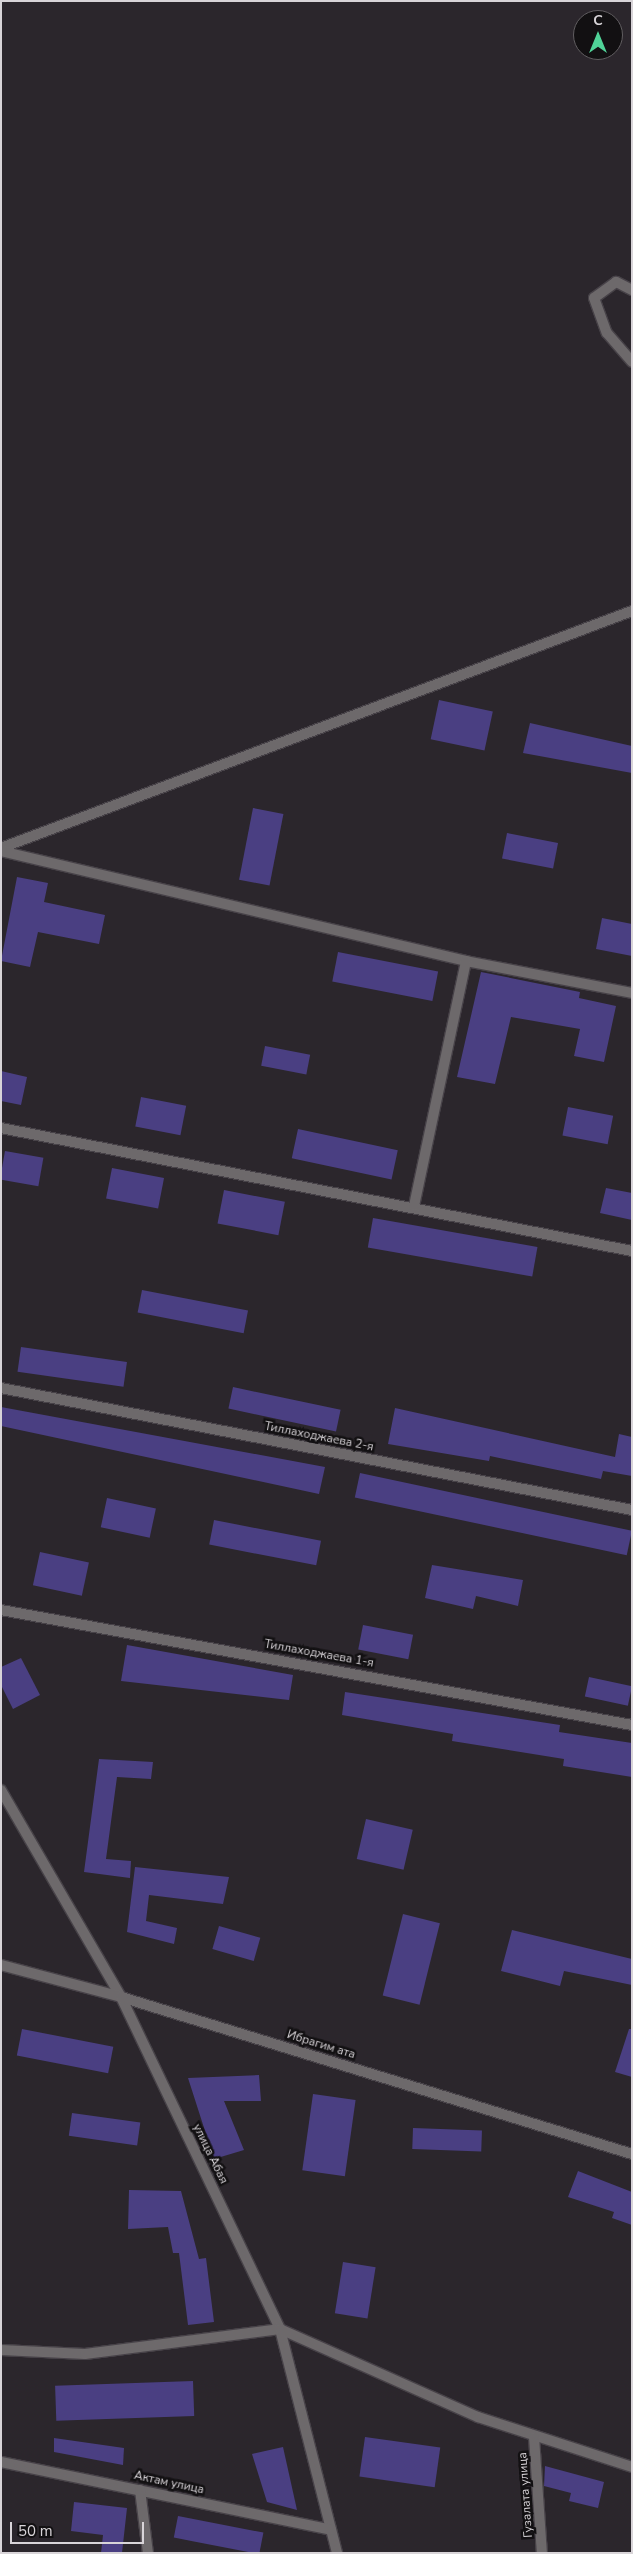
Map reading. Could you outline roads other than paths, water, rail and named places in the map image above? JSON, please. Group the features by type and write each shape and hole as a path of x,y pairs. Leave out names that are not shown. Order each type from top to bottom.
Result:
{"street":[{"path":"632,290 616,282 594,298 607,333 632,362"},
{"path":"1,850 632,612"},
{"path":"1,850 466,961 632,993"},
{"path":"414,1206 466,961"},
{"path":"1,1128 414,1206 632,1251"},
{"name":"Тиллаходжаева 2-я","path":"1,1388 632,1510"},
{"name":"Тиллаходжаева 1-я","path":"1,1610 632,1725"},
{"name":"улица Абая","path":"1,1790 121,1997 280,2329 337,2553"},
{"name":"Ибрагим ата","path":"1,1965 121,1997 632,2154"},
{"path":"1,2350 85,2354 280,2329 478,2418 632,2467"},
{"name":"Гузалата улица","path":"534,2436 542,2553"},
{"name":"Актам улица","path":"1,2462 331,2530"},
{"path":"140,2490 148,2553"}]}
